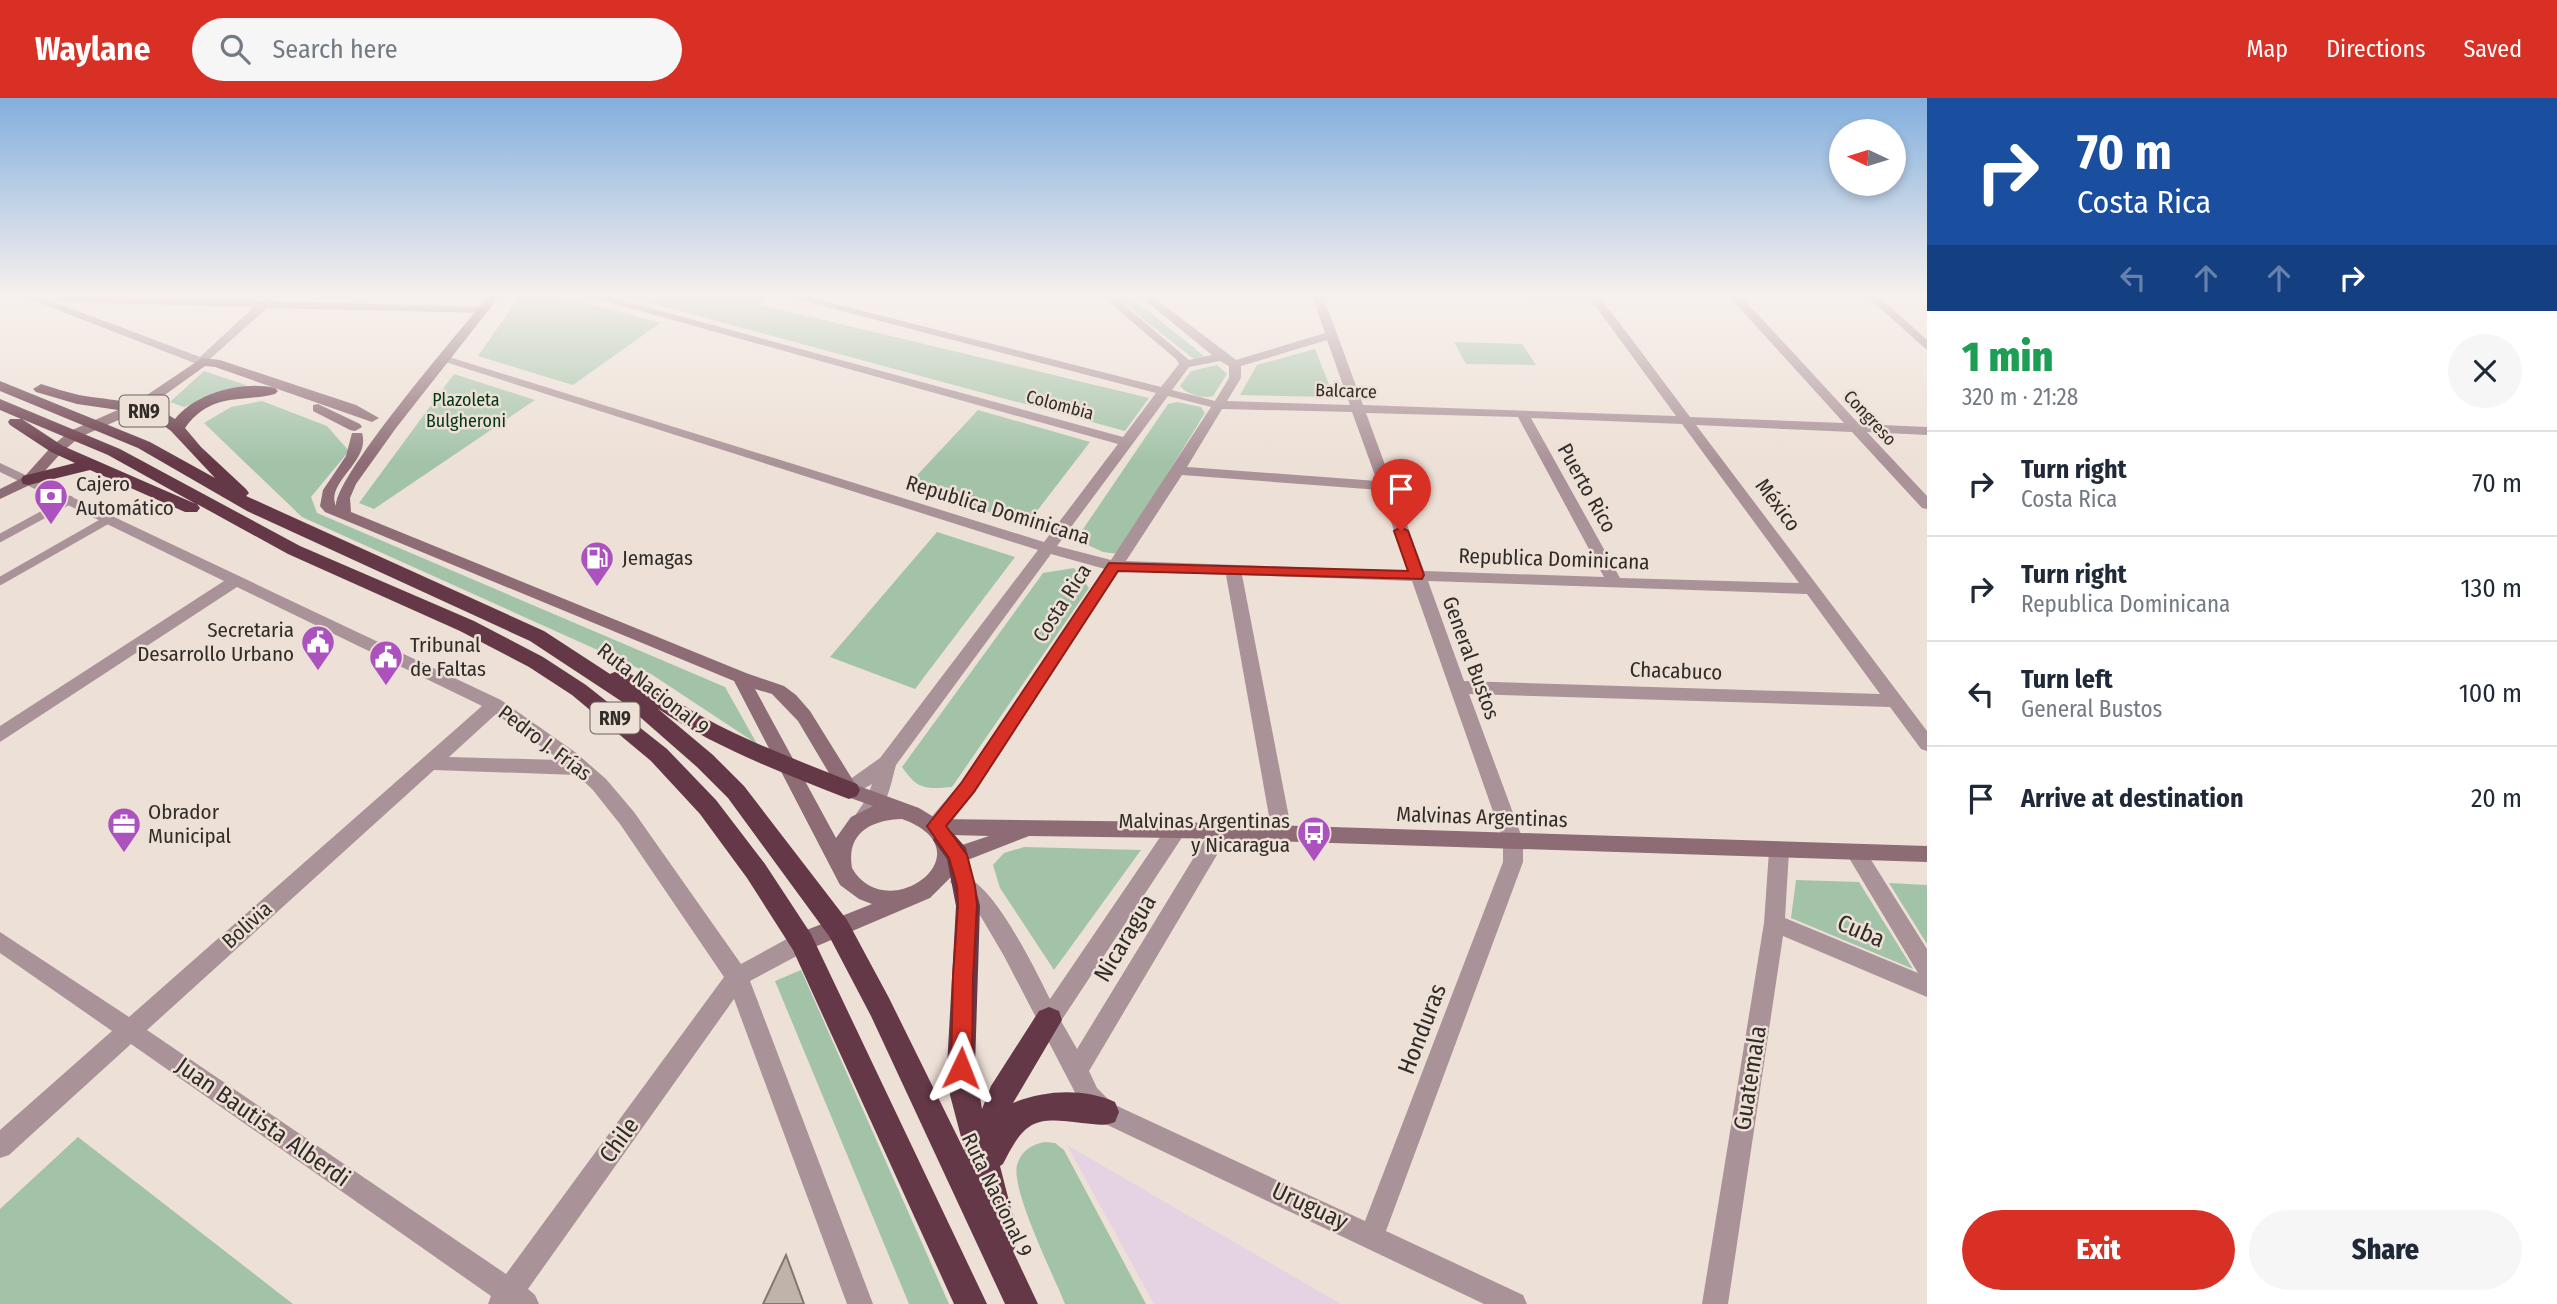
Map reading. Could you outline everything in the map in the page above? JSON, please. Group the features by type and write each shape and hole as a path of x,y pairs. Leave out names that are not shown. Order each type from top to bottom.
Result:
{"highway":[{"name":"RN9","path":"0,383 135,408 162,417 177,428 195,450 219,470 243,513"},
{"name":"Ruta Nacional 9","path":"0,383 144,445 293,550 491,638 536,662 579,690 625,726 683,779 756,871 802,942 971,1304"},
{"path":"177,428 195,407 219,396 270,391"},
{"name":"Ruta Nacional 9","path":"0,404 75,434 243,513 360,558 492,614 575,659 672,731 736,792 838,928 880,1007 1023,1304"},
{"name":"RN9","path":"0,411 57,449 191,508 243,513"},
{"path":"29,480 92,464"},
{"path":"575,659 634,683 695,722 789,768 849,790"},
{"path":"944,847 966,886 968,905 961,1068 968,1117 1023,1304"},
{"path":"984,1171 993,1117 1001,1096 1049,1020"},
{"path":"984,1171 1013,1120 1024,1114 1069,1107 1105,1112"}],"street":[{"path":"173,349 202,362 216,363 375,418 388,419 389,428"},
{"path":"0,495 29,480 57,449 75,434 135,408 217,349"},
{"path":"344,514 343,498 349,484 389,428 454,349"},
{"name":"Colombia","path":"786,349 1125,442"},
{"name":"Balcarce","path":"993,349 1217,405 1686,420 1927,431"},
{"path":"1172,349 1185,364 1222,356"},
{"path":"1213,349 1235,364 1280,349"},
{"name":"General Bustos","path":"1336,349 1513,840"},
{"name":"México","path":"1633,349 1927,744"},
{"name":"Congreso","path":"1783,349 1927,505"},
{"name":"Republica Dominicana","path":"445,360 1046,548 1114,566 1811,589"},
{"path":"202,362 207,368 330,412 356,431 372,437 389,428"},
{"name":"Costa Rica","path":"849,790 887,763 1185,364"},
{"name":"Costa Rica","path":"944,847 968,787 1178,471 1235,378 1235,364"},
{"path":"356,431 375,418 412,400"},
{"name":"Puerto Rico","path":"1522,414 1615,582"},
{"path":"356,431 355,454 326,497 327,506 740,677 778,690 804,716 849,790 912,813 944,847"},
{"name":"Pedro J. Frías","path":"0,467 495,705 528,726 599,783 627,818 737,977 860,1304"},
{"path":"1178,471 1385,486"},
{"path":"1233,570 1282,833"},
{"path":"0,735 235,581"},
{"path":"740,677 844,872 856,888 866,894 889,900 901,899"},
{"name":"Chacabuco","path":"1457,687 1895,701"},
{"name":"Bolivia","path":"0,1146 495,705"},
{"path":"429,763 581,768"},
{"name":"Costa Rica","path":"856,826 876,802 887,763"},
{"path":"844,872 841,852 856,826 882,813 912,813"},
{"path":"944,847 1035,827"},
{"name":"Malvinas Argentinas","path":"944,847 1035,827 1927,854"},
{"name":"Nicaragua","path":"1049,1020 1176,830"},
{"name":"Nicaragua","path":"1076,1071 1220,832"},
{"name":"Honduras","path":"1373,1235 1513,862 1513,840"},
{"path":"737,977 802,942 923,892 932,885 944,847"},
{"name":"Guatemala","path":"1715,1304 1774,923 1779,851"},
{"path":"1856,853 1927,968"},
{"path":"966,886 984,904 1012,948 1089,1096 1105,1112"},
{"name":"Cuba","path":"1774,923 1927,987"},
{"name":"Juan Bautista Alberdi","path":"0,941 512,1300"},
{"name":"Chile","path":"512,1300 737,977"},
{"name":"Uruguay","path":"1105,1112 1373,1235 1514,1304"}],"lane":[{"path":"0,538 69,500"},
{"path":"0,581 109,519"},
{"path":"0,571 9,575"}],"shaded area":[{"path":"1067,1145 1341,1304 1154,1304"}],"green space":[{"path":"483,349 623,349 573,385 478,356"},
{"path":"822,349 946,349 1149,398 1125,431"},
{"path":"1182,349 1196,349 1204,356 1194,359"},
{"path":"1315,349 1334,397 1240,395 1257,365"},
{"path":"1458,349 1526,349 1536,365 1466,364"},
{"path":"1217,365 1227,374 1213,396 1195,396 1180,386 1191,371"},
{"path":"204,371 246,385 184,407 170,402"},
{"name":"Plazoleta Bulgheroni","path":"454,374 535,400 374,509 359,503"},
{"path":"262,401 327,426 349,451 311,497 317,513 725,687 757,744 651,674 302,517 204,423 231,407"},
{"path":"1177,402 1201,407 1205,413 1118,554 1103,552 1079,541 1079,535 1168,404"},
{"path":"978,410 1090,442 1027,524 907,486"},
{"path":"937,532 1015,557 915,689 830,657"},
{"path":"1074,568 1089,588 952,787 929,788 918,784 902,767 1043,573"},
{"path":"1024,847 1141,850 1054,970 1000,888 993,865 1004,853"},
{"path":"1796,880 1859,882 1913,969 1791,918"},
{"path":"1889,883 1927,885 1927,944"},
{"path":"801,970 949,1304 909,1304 775,981"},
{"path":"78,1137 293,1304 0,1304 0,1209"},
{"path":"1045,1142 1055,1143 1064,1150 1146,1304 1065,1304 1027,1213 1017,1177 1017,1165 1024,1152 1031,1146"}],"building":[{"path":"786,1255 804,1304 763,1304"}],"place":[{"name":"Cajero Automático","path":"51,526"},
{"name":"Jemagas","path":"597,588"},
{"name":"Secretaria Desarrollo Urbano","path":"318,672"},
{"name":"Tribunal de Faltas","path":"386,687"},
{"name":"Obrador Municipal","path":"124,854"},
{"name":"Malvinas Argentinas y Nicaragua","path":"1314,863"}],"route":[{"path":"961,1068 968,905 958,855 936,826 968,787 1114,566 1417,575 1401,531"}]}
